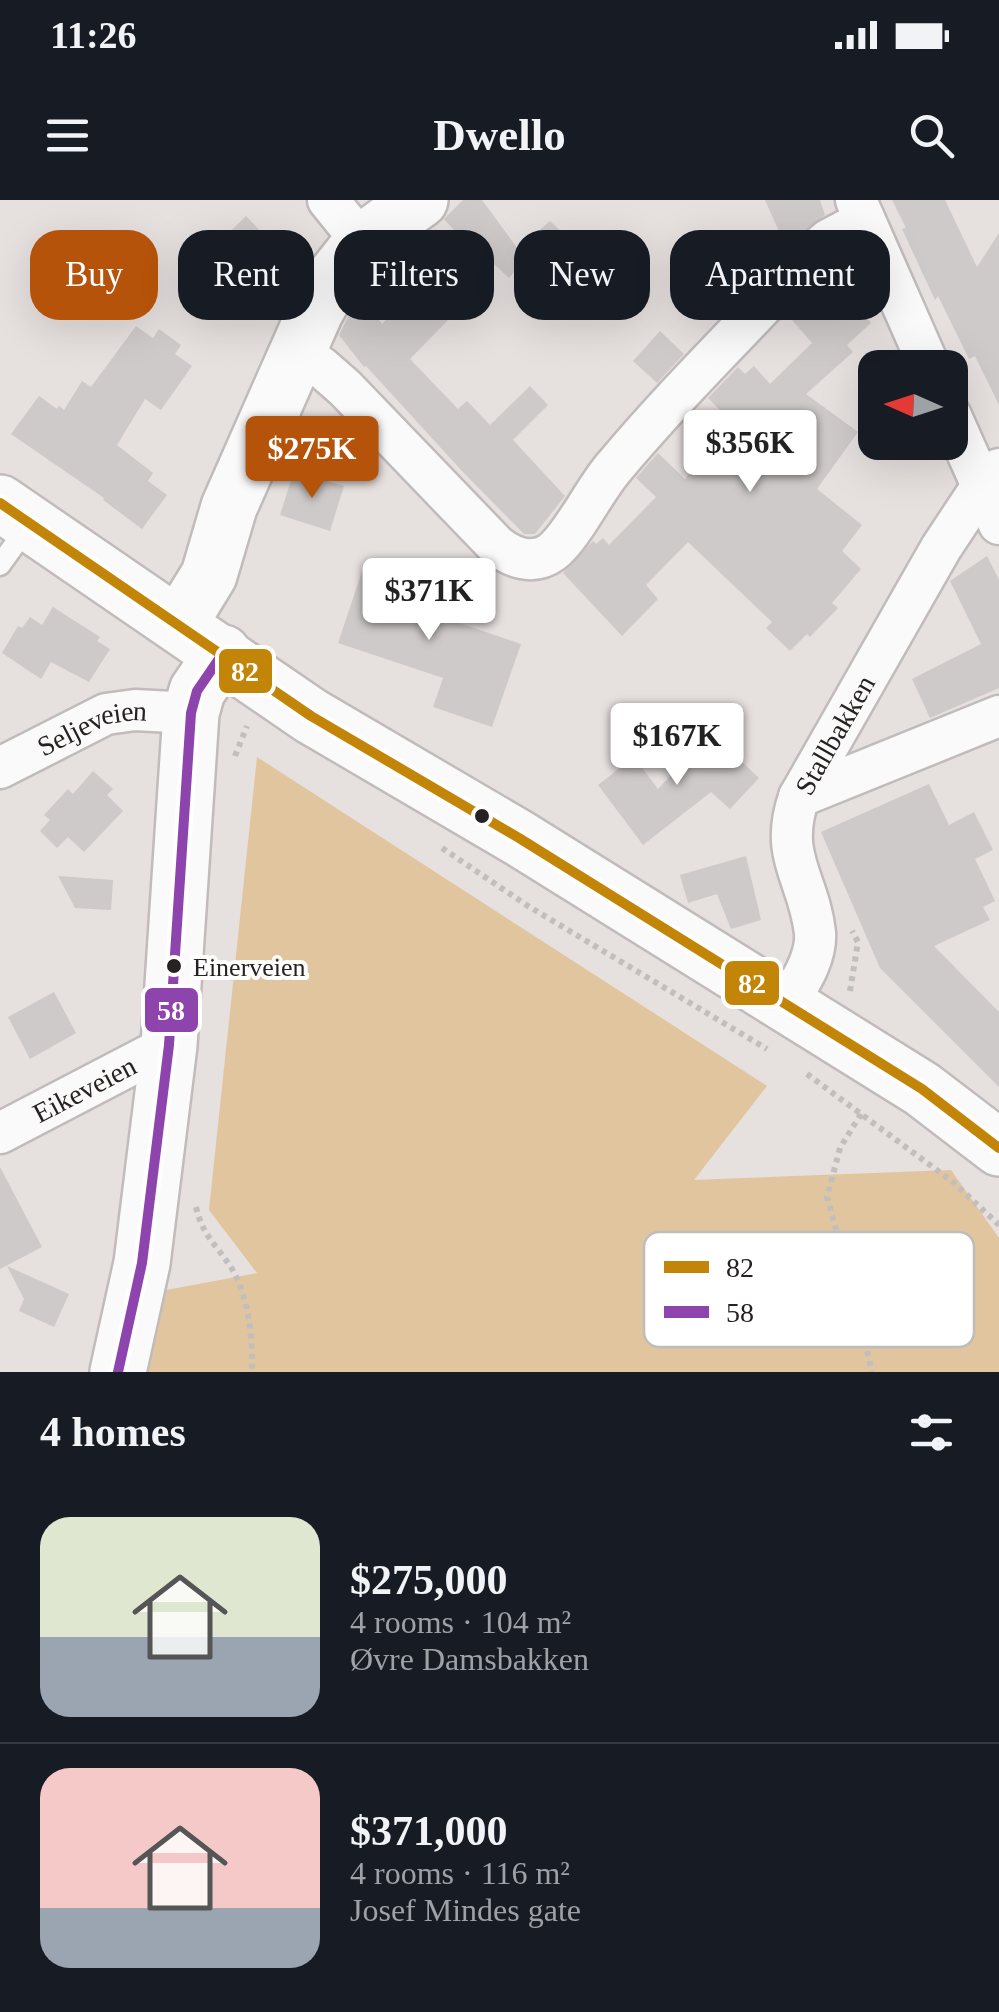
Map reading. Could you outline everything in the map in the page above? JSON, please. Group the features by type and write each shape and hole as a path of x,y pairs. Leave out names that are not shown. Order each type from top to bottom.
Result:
{"main road":[{"path":"379,230 420,200"},
{"path":"118,1372 142,1263 169,1045 191,713 197,692 209,575 229,507 297,352 334,279"},
{"path":"10,530 201,639 311,716 519,838 779,1028 922,1089 999,1148"}],"street":[{"path":"328,200 352,230"},
{"path":"297,352 345,388 496,545 510,555 537,558 550,554 562,541 592,494 629,448 813,253 860,210 922,350"},
{"path":"968,442 991,478 999,524"},
{"name":"Stallbakken","path":"779,1028 811,958 815,935 790,846 790,823 798,797 941,548 991,478"},
{"name":"Seljeveien","path":"0,768 106,714 135,710 191,713"},
{"path":"798,797 999,716"},
{"name":"Eikeveien","path":"0,1133 169,1045"}],"path":[{"path":"235,758 247,726 262,734"},
{"path":"435,844 528,906 779,1028"},
{"path":"850,925 858,942 850,1004"},
{"path":"804,1071 953,1182 999,1224"},
{"path":"837,1232 827,1198 840,1148 861,1114"},
{"path":"195,1198 205,1236 232,1269 241,1292 250,1326 252,1372"},
{"path":"866,1347 872,1372"}],"shaded area":[{"path":"257,757 767,1086 694,1180 951,1170 999,1238 999,1372 147,1372 161,1291 257,1273 209,1210"}],"building":[{"path":"463,200 482,200 514,244 514,272 509,278 494,266 494,230 454,230 444,219"},
{"path":"765,200 820,200 825,215 807,230 778,230"},
{"path":"892,200 945,200 977,267 999,233 999,405 975,356 969,359 968,350 938,296 935,300 902,229 906,228"},
{"path":"246,216 260,230 232,230"},
{"path":"550,221 560,230 540,230"},
{"path":"346,320 379,320 382,324 386,320 448,320 410,359 458,409 467,401 490,425 530,386 548,405 513,440 565,496 535,534 524,534 364,367 339,335"},
{"path":"792,320 871,323 847,345 853,352 806,394 858,432 817,489 862,525 842,551 861,569 832,603 838,608 790,651 766,628 772,622 688,542 646,585 658,599 622,636 563,573 593,541 596,544 603,538 609,545 656,497 636,478 658,453 685,479 730,420 708,398 738,367 745,374 754,366 770,384 812,343"},
{"path":"136,326 153,338 159,329 181,345 175,354 192,366 161,410 145,399 117,445 153,473 148,481 167,495 142,529 11,434 39,396 64,410 82,381 91,387"},
{"path":"660,331 684,354 657,383 633,361"},
{"path":"294,471 344,486 330,531 280,515"},
{"path":"987,556 999,580 999,688 930,718 912,679 981,644 950,581"},
{"path":"366,560 425,580 415,608 521,644 492,727 433,707 443,678 338,643"},
{"path":"53,607 100,637 97,641 110,649 89,682 51,662 41,679 2,653 18,626 22,628 30,617 42,625"},
{"path":"711,733 759,778 730,809 711,792 643,845 598,785 634,757 658,789"},
{"path":"93,771 113,789 107,795 123,811 84,852 68,837 57,848 40,831 50,820 44,815 68,789 73,794"},
{"path":"929,784 949,825 974,812 993,850 975,859 995,901 983,907 990,920 934,946 999,1012 999,1087 880,968 821,832"},
{"path":"746,856 761,920 731,929 717,894 688,903 680,875"},
{"path":"58,876 113,880 111,910 75,908"},
{"path":"54,992 76,1033 30,1059 8,1017"},
{"path":"0,1167 42,1247 0,1269"},
{"path":"7,1266 69,1294 54,1327 19,1311 24,1299"}],"transit line":[{"name":"82","path":"0,503 311,716 519,838 922,1089 999,1148"},
{"name":"58","path":"118,1372 142,1263 169,1045 191,713 197,691 223,653"}],"place":[{"name":"Einerveien","path":"174,966"}]}
